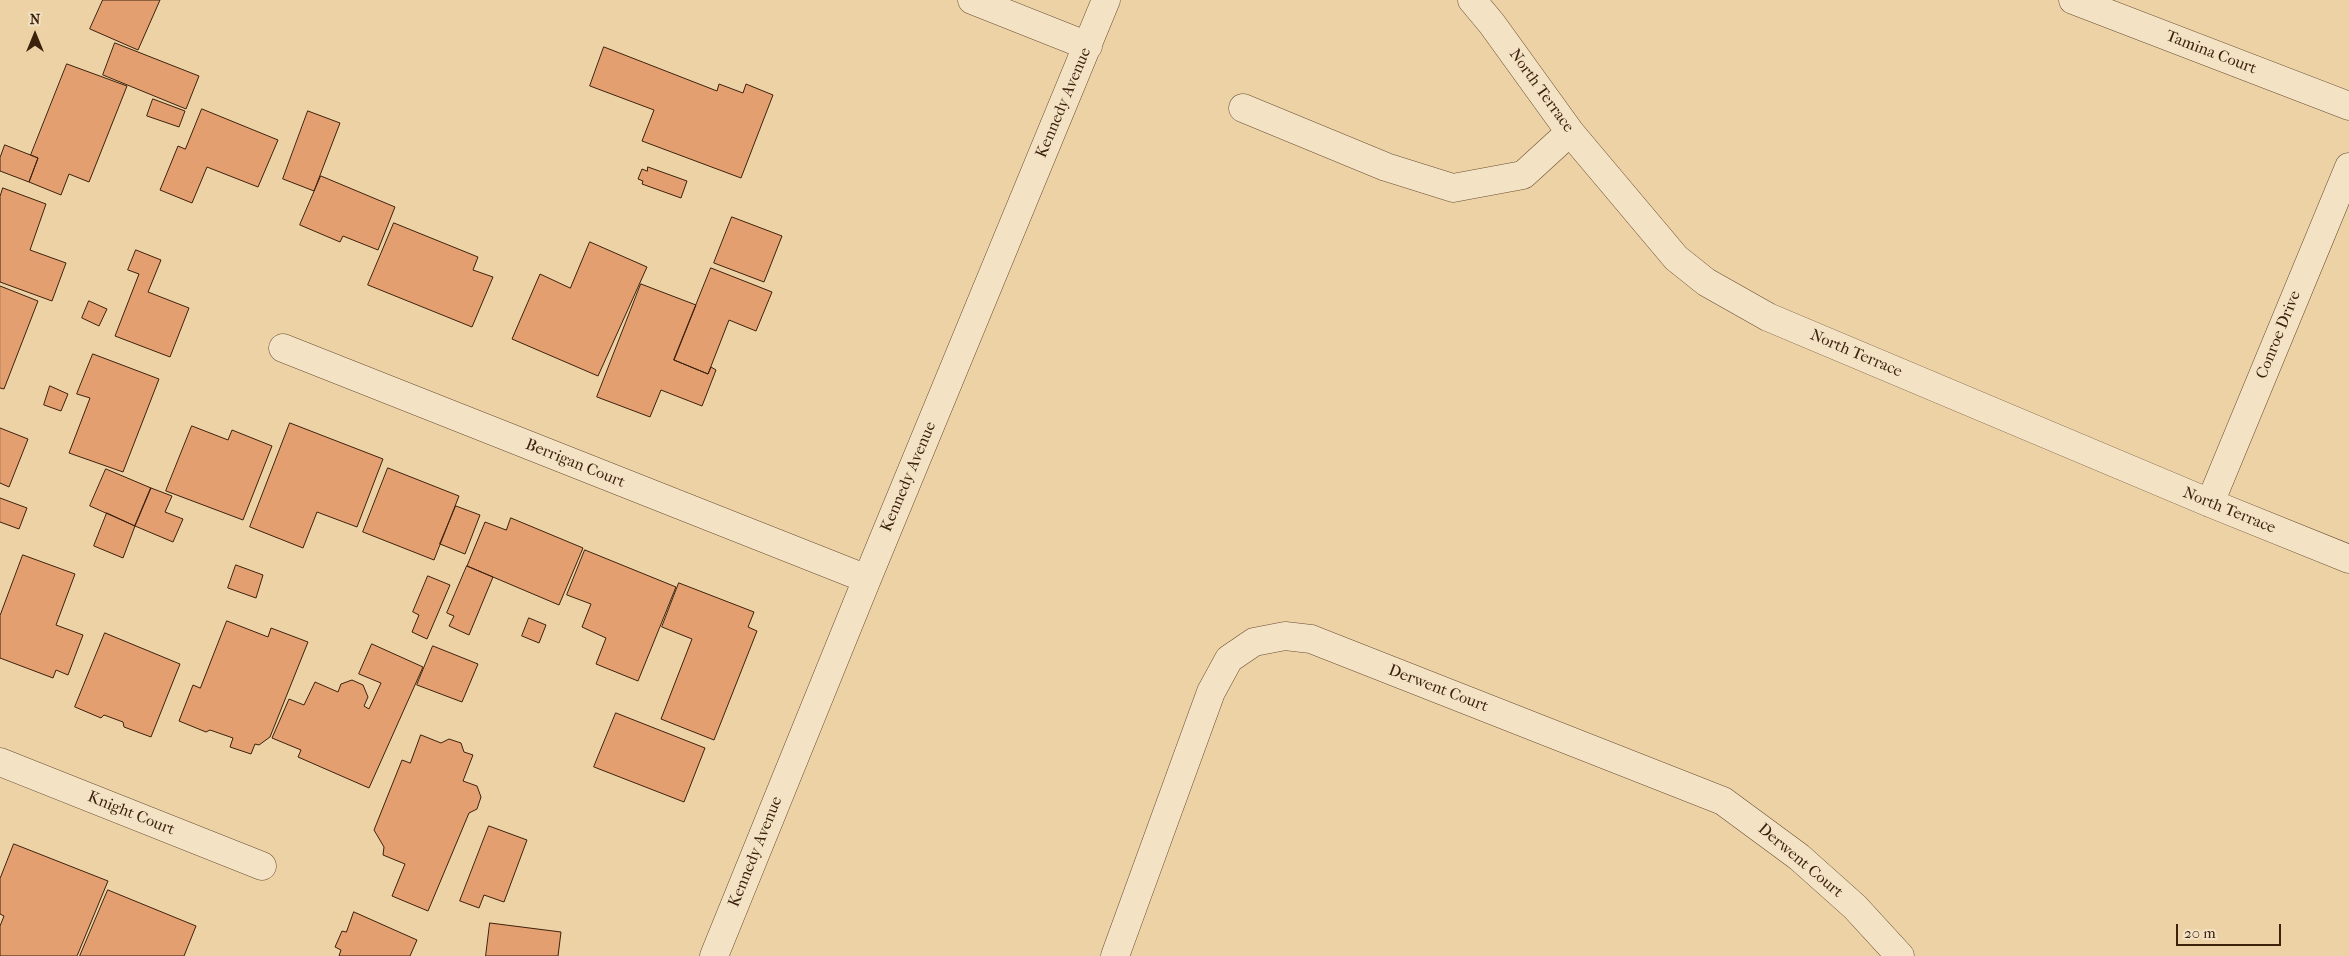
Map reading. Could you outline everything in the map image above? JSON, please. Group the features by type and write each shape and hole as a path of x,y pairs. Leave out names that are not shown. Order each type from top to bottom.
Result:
{"street":[{"path":"972,0 1088,46"},
{"name":"Kennedy Avenue","path":"714,956 1106,0"},
{"name":"North Terrace","path":"1472,0 1492,24 1570,132 1676,258 1706,282 1768,317 2210,504 2349,559"},
{"name":"Tamina Court","path":"2073,0 2349,106"},
{"path":"1243,108 1386,167 1453,188 1523,175 1570,132"},
{"name":"Conroe Drive","path":"2210,504 2349,167"},
{"name":"Berrigan Court","path":"283,348 867,579"},
{"name":"Derwent Court","path":"1115,956 1216,684 1229,659 1254,642 1285,636 1310,639 1722,801 1799,857 1855,907 1883,935 1900,956"},
{"name":"Knight Court","path":"0,762 262,866"}],"building":[{"path":"103,0 160,0 138,50 90,29"},
{"path":"115,43 199,76 186,109 103,75"},
{"path":"604,47 717,91 719,84 743,93 746,84 773,95 741,178 642,141 654,110 590,86"},
{"path":"67,64 127,86 89,182 69,174 61,195 29,182 38,158 31,155"},
{"path":"153,99 185,111 179,127 147,116"},
{"path":"202,109 278,140 258,187 207,167 192,203 160,190 178,146 185,149"},
{"path":"308,111 340,123 314,191 283,179"},
{"path":"5,145 38,158 29,182 0,171 0,158"},
{"path":"648,167 687,181 681,198 642,184 643,181 638,179 642,169 647,171"},
{"path":"321,176 395,207 378,250 343,236 340,242 300,225"},
{"path":"3,188 46,204 30,250 66,263 52,301 0,282 0,197"},
{"path":"732,217 782,236 764,282 714,263"},
{"path":"394,223 478,257 473,270 493,277 472,327 368,285"},
{"path":"590,242 647,267 598,376 512,339 540,274 570,288"},
{"path":"136,250 161,260 148,292 189,308 170,357 115,336 139,274 128,270"},
{"path":"711,268 772,292 756,331 729,320 708,374 674,360"},
{"path":"641,284 696,305 674,360 708,374 711,367 716,370 702,406 661,390 650,417 597,397"},
{"path":"0,286 38,301 4,389 0,388"},
{"path":"89,301 107,309 99,326 82,318"},
{"path":"93,354 159,379 123,472 69,453 90,398 77,394"},
{"path":"50,386 68,394 61,411 44,405"},
{"path":"290,423 383,459 357,527 317,512 303,548 250,527"},
{"path":"192,426 228,440 232,430 272,446 243,520 166,491"},
{"path":"0,428 28,439 9,487 0,483"},
{"path":"388,468 459,496 434,560 363,532"},
{"path":"106,469 151,488 135,526 90,506"},
{"path":"151,488 172,496 165,512 183,519 173,542 135,526"},
{"path":"0,498 27,508 19,529 0,522"},
{"path":"456,506 480,515 465,554 440,544"},
{"path":"107,513 135,526 123,558 94,546"},
{"path":"511,518 583,548 559,605 467,566 485,522 506,530"},
{"path":"585,550 676,587 638,681 596,664 606,638 582,627 591,604 567,595"},
{"path":"23,555 75,574 56,625 83,635 68,675 56,670 53,678 0,658 0,616"},
{"path":"236,565 263,575 256,598 228,588"},
{"path":"467,566 493,577 469,635 449,626 454,616 447,613"},
{"path":"428,576 450,585 427,639 412,632 419,615 413,612"},
{"path":"679,583 754,612 748,627 757,631 714,740 661,719 692,639 662,627"},
{"path":"529,618 546,625 539,643 522,636"},
{"path":"227,621 268,637 271,628 308,642 270,737 259,745 255,744 251,754 230,747 233,738 210,730 206,732 179,721 193,685 200,688"},
{"path":"105,633 180,664 151,737 124,727 123,722 104,715 101,718 75,707"},
{"path":"372,644 423,667 369,788 298,757 301,750 272,738 289,699 304,705 315,682 338,692 341,684 352,680 363,685 368,697 364,706 369,709 381,683 359,674"},
{"path":"433,646 478,664 462,702 417,685"},
{"path":"616,713 705,748 684,802 594,767"},
{"path":"421,735 441,743 449,739 461,743 464,752 473,755 463,781 477,786 481,797 477,809 469,813 428,911 392,896 405,864 383,855 384,847 374,830 402,760 410,763"},
{"path":"489,826 527,840 504,902 484,895 479,908 460,901"},
{"path":"14,844 108,881 77,956 0,956 0,926 4,916 0,914 0,879"},
{"path":"108,890 196,926 184,956 80,956"},
{"path":"354,912 417,940 410,956 339,956 341,950 335,947 342,931 346,932"},
{"path":"490,923 561,932 558,956 486,956"}]}
